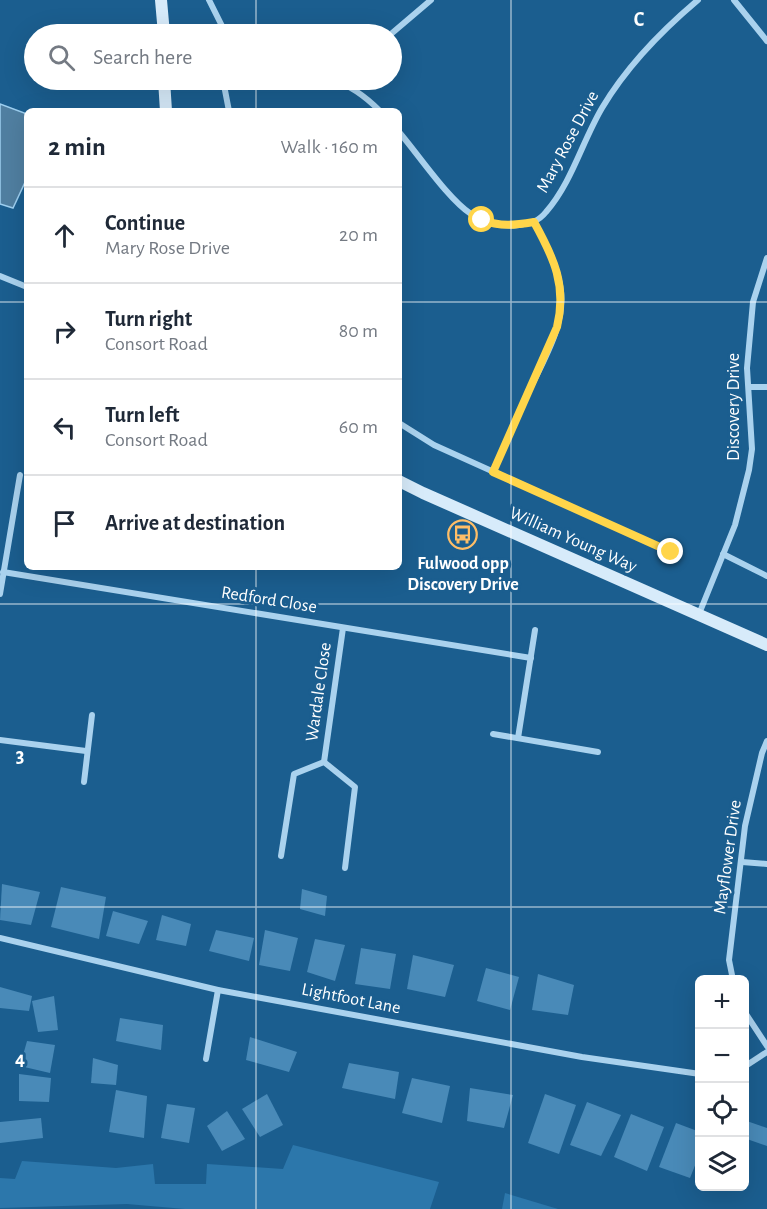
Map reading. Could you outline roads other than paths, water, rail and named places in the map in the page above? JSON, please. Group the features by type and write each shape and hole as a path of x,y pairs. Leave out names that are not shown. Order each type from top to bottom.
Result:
{"main road":[{"path":"161,0 163,24"},
{"path":"165,90 166,108"},
{"name":"William Young Way","path":"402,482 767,645"}],"street":[{"path":"209,0 221,24"},
{"path":"402,25 431,0"},
{"name":"Mary Rose Drive","path":"534,222 542,218 557,198 600,111 628,69 655,38 698,0"},
{"path":"734,0 767,41"},
{"path":"225,90 228,108"},
{"path":"358,90 377,108"},
{"path":"402,136 455,199 470,213 494,224 512,226 534,222 551,253 557,273 561,292 561,310 557,327 493,472"},
{"name":"Discovery Drive","path":"698,615 738,515 752,449 747,368 753,302 767,258"},
{"path":"0,276 24,286"},
{"path":"748,387 767,387"},
{"path":"402,425 434,445 671,552"},
{"path":"0,594 20,475"},
{"path":"723,554 767,576"},
{"name":"Redford Close","path":"3,572 531,658"},
{"name":"Wardale Close","path":"324,762 343,627"},
{"path":"518,738 535,630"},
{"path":"84,782 92,715"},
{"path":"493,734 598,752"},
{"path":"0,740 86,751"},
{"name":"Mayflower Drive","path":"732,975 729,960 745,826 767,741"},
{"name":"Wardale Close","path":"281,856 294,774 324,762"},
{"name":"Wardale Close","path":"324,762 355,787 345,868"},
{"path":"742,862 767,864"},
{"name":"Lightfoot Lane","path":"0,938 218,990 645,1068 695,1074"},
{"path":"206,1059 218,990"},
{"path":"749,1019 767,1046"},
{"path":"749,1064 767,1052"}],"place":[{"name":"Fulwood opp Discovery Drive","path":"463,535"}]}
